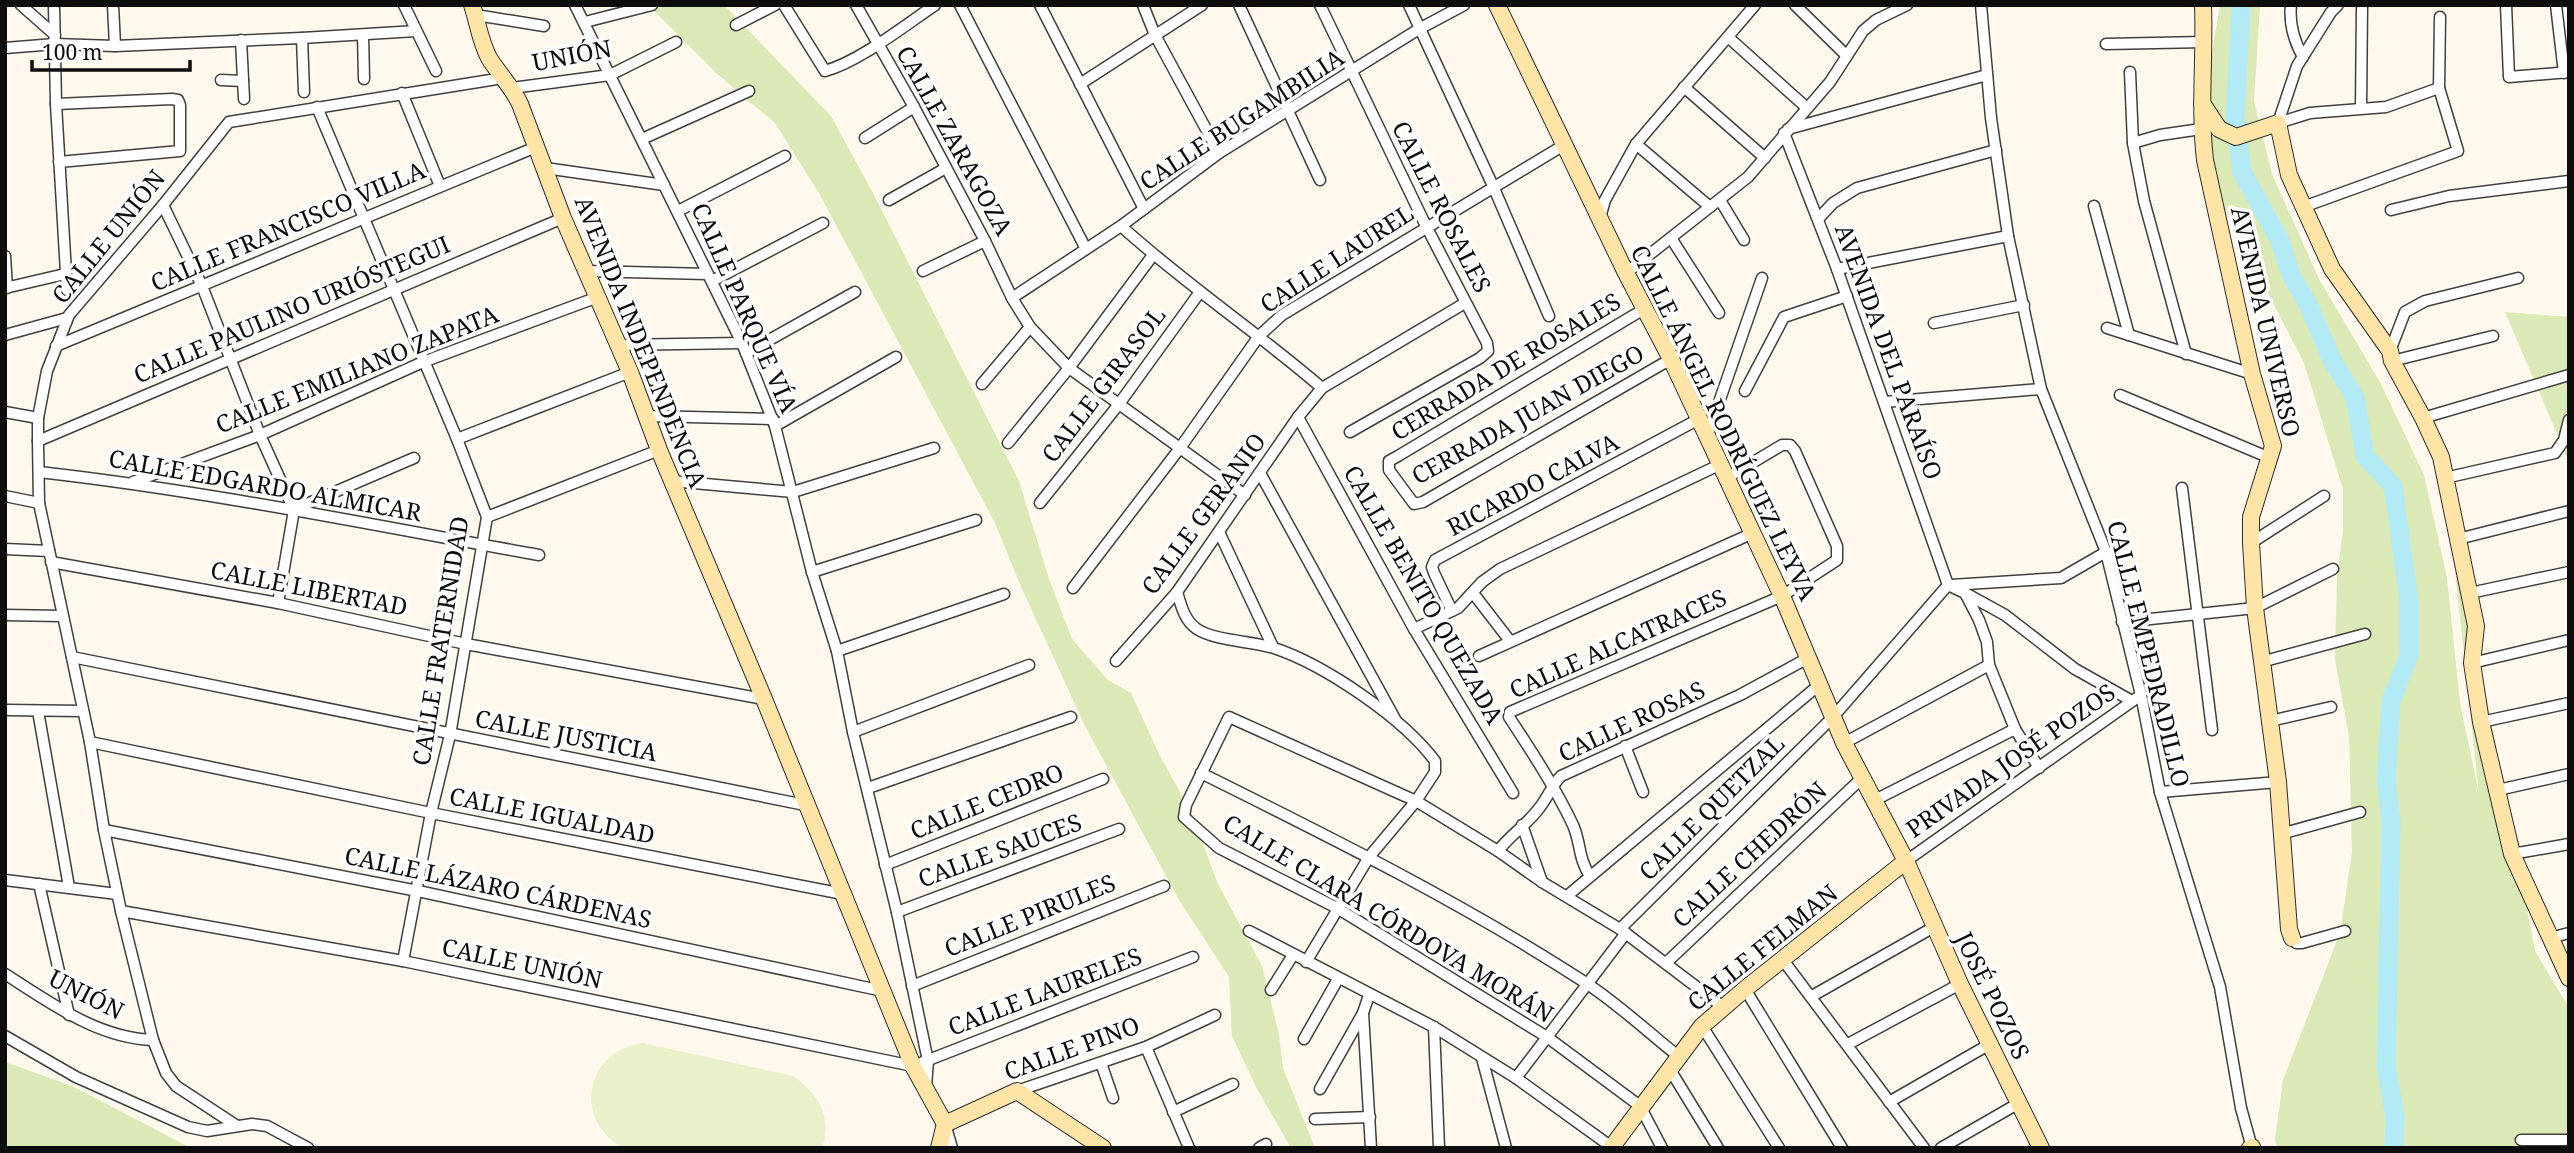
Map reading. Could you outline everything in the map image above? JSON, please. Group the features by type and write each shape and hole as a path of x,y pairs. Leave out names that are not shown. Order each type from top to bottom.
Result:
{"street":[{"path":"21,5 55,40"},
{"path":"54,5 56,104 67,290"},
{"path":"113,5 115,46"},
{"path":"404,5 436,71"},
{"name":"CALLE PARQUE VÍA","path":"575,5 744,348 774,422 812,572 837,651 853,732 897,912 912,986 920,1063"},
{"path":"585,22 652,5"},
{"path":"736,25 775,5"},
{"path":"784,5 825,71 877,44 935,5"},
{"name":"CALLE ZARAGOZA","path":"856,5 914,107 1012,298 1030,327 1069,368 1245,495"},
{"path":"960,5 1086,249"},
{"path":"1040,5 1144,209"},
{"path":"1143,5 1155,35 1219,153"},
{"path":"1080,84 1202,5"},
{"path":"1239,5 1320,180"},
{"name":"CALLE ROSALES","path":"1320,5 1426,226 1487,342 1488,351 1350,432"},
{"path":"1409,5 1493,186 1549,316"},
{"name":"CALLE BUGAMBILIA","path":"1012,298 1121,226 1219,153 1419,29 1464,5"},
{"name":"CALLE ÁNGEL RODRÍGUEZ LEYVA","path":"1497,5 1626,273 1671,359 1782,596 1844,743 1906,862"},
{"path":"1600,218 1605,200 1636,144 1755,5"},
{"path":"1795,5 1847,56"},
{"path":"1626,273 1748,177 1830,82 1863,31 1876,20 1907,5"},
{"name":"CALLE EMPEDRADILLO","path":"1981,5 1987,75 2008,236 2041,389 2106,552 2136,698 2160,792 2220,987 2241,1108 2251,1148"},
{"name":"AVENIDA UNIVERSO","path":"2203,5 2201,129 2205,160 2252,374 2273,446 2251,517 2251,543 2255,608 2278,782 2289,929 2292,938"},
{"path":"2291,5 2295,42 2303,57"},
{"path":"2338,5 2297,66 2278,123 2289,175 2332,269 2391,356 2441,457 2476,626 2472,663 2481,722 2512,854 2569,978"},
{"path":"2361,108 2362,5"},
{"path":"2506,5 2509,76 2566,72 2556,5"},
{"path":"474,10 544,26"},
{"name":"AVENIDA INDEPENDENCIA","path":"474,10 480,39 507,83 536,146 563,218 630,372 659,450 764,699 805,805 883,991 920,1063 926,1088 945,1124"},
{"path":"2303,207 2458,151 2439,88 2440,17"},
{"path":"5,48 55,40 115,46 416,31"},
{"path":"363,35 364,79"},
{"path":"1728,37 1807,108"},
{"path":"302,38 304,92"},
{"path":"241,40 244,99"},
{"name":"UNIÓN","path":"507,83 610,75 676,42"},
{"path":"2106,44 2204,42"},
{"path":"2130,72 2133,143 2144,201 2186,354"},
{"path":"1786,131 1987,75"},
{"path":"221,80 243,81"},
{"name":"CALLE UNIÓN","path":"237,1126 176,1086 166,1073 153,1040 117,894 90,743 39,503 38,418 47,371 68,318 229,122 402,93 507,83"},
{"path":"1684,88 1765,158"},
{"path":"2202,103 2219,129 2236,138 2310,113 2386,107 2439,88"},
{"path":"642,139 749,91"},
{"path":"402,93 440,187"},
{"path":"56,104 172,99 178,100 180,105 180,151 59,162"},
{"name":"CALLE FRATERNIDAD","path":"317,107 457,439 486,517 450,735 431,813 403,961"},
{"path":"865,138 914,107"},
{"path":"2133,143 2160,135 2201,129"},
{"name":"AVENIDA DEL PARAÍSO","path":"1786,131 1847,296 1948,586"},
{"path":"1636,144 1710,207"},
{"name":"CALLE LAUREL","path":"1073,588 1180,448 1259,336 1282,315 1564,145"},
{"name":"CALLE FRANCISCO VILLA","path":"56,346 536,146"},
{"path":"1818,219 1833,203 1857,188 1996,150"},
{"path":"678,211 785,156"},
{"path":"545,168 664,185"},
{"path":"889,200 946,168"},
{"path":"2391,210 2449,196 2569,181"},
{"path":"1720,200 1744,240"},
{"path":"163,205 202,286 260,435 294,510 278,603"},
{"path":"2094,206 2129,335"},
{"name":"CALLE PAULINO URIÓSTEGUI","path":"38,441 563,218"},
{"path":"586,271 710,277 823,223"},
{"path":"1121,226 1153,255 1322,388"},
{"path":"1837,269 2008,236"},
{"path":"1671,238 1719,313"},
{"path":"923,271 985,241"},
{"path":"1008,443 1069,368 1153,255"},
{"path":"5,256 6,288 65,274"},
{"path":"1707,437 1762,278"},
{"path":"2391,356 2405,312 2425,301 2518,278"},
{"path":"618,345 744,348 855,292"},
{"name":"CALLE GIRASOL","path":"1040,503 1119,404 1200,292"},
{"path":"1745,391 1784,317 1847,296"},
{"name":"CALLE EMILIANO ZAPATA","path":"131,482 260,435 423,362 598,297"},
{"name":"CALLE GERANIO","path":"1116,661 1177,592 1298,417 1322,388 1465,303"},
{"path":"1934,323 2024,305"},
{"name":"CERRADA DE ROSALES","path":"1389,461 1644,309"},
{"path":"5,335 68,318"},
{"path":"982,384 1030,327"},
{"path":"2106,328 2252,374"},
{"path":"2391,356 2493,335"},
{"path":"646,416 774,422 896,357"},
{"name":"CERRADA JUAN DIEGO","path":"1389,461 1388,470 1409,499 1414,504 1423,502 1671,359"},
{"path":"457,439 630,372"},
{"path":"2423,418 2569,375"},
{"path":"1884,402 2041,389"},
{"path":"2120,396 2270,458"},
{"path":"5,412 38,418"},
{"name":"CALLE BENITO QUEZADA","path":"1298,417 1414,629 1513,793"},
{"name":"RICARDO CALVA","path":"1452,611 1434,573 1432,567 1435,560 1699,419"},
{"path":"2445,478 2555,453 2564,440 2569,420"},
{"path":"1414,629 1452,611 1500,569 1782,445 1790,446 1796,451 1838,546 1837,561 1782,596"},
{"path":"672,481 793,492 934,448"},
{"path":"486,517 659,450"},
{"path":"294,510 414,458"},
{"name":"CALLE EDGARDO ALMICAR","path":"39,472 131,482 539,555"},
{"path":"1260,473 1396,721"},
{"path":"2182,488 2212,730"},
{"path":"5,496 39,503"},
{"path":"2251,543 2324,496"},
{"path":"2458,539 2569,511"},
{"path":"812,572 976,520"},
{"path":"1219,532 1273,648"},
{"path":"1479,656 1752,533"},
{"name":"CALLE LIBERTAD","path":"5,549 50,556 466,643 764,699"},
{"path":"1948,586 2061,578 2106,552"},
{"path":"2122,622 2255,608 2333,569"},
{"path":"2470,593 2569,572"},
{"path":"1948,586 2005,615 2076,669 2136,698"},
{"name":"CALLE QUETZAL","path":"1516,1078 1623,931 1833,717 1948,586"},
{"path":"1177,592 1183,613 1196,629 1273,648 1301,658 1396,721 1435,761 1435,772 1416,801 1370,857 1307,962"},
{"path":"1473,593 1510,641"},
{"path":"1965,593 1987,642 1989,665 2015,729 2039,768"},
{"path":"837,651 1004,594"},
{"name":"CALLE ALCATRACES","path":"1552,784 1509,717 1510,712 1782,596"},
{"path":"5,615 62,616"},
{"path":"2261,662 2365,634"},
{"path":"2472,663 2569,640"},
{"name":"CALLE JUSTICIA","path":"72,657 805,805"},
{"name":"CALLE ROSAS","path":"1498,851 1541,806 1552,784 1562,776 1740,695 1808,658"},
{"path":"853,732 1029,665"},
{"path":"1844,743 1989,665"},
{"path":"1567,896 1819,685"},
{"name":"PRIVADA JOSÉ POZOS","path":"1906,862 2136,698"},
{"path":"2481,722 2569,703"},
{"path":"2270,721 2331,707"},
{"path":"5,710 82,711"},
{"path":"38,711 68,887"},
{"path":"868,788 1071,717"},
{"path":"1718,1148 1674,1062 1587,984 1370,857 1201,773 1229,717 1416,801 1623,931 1723,1007"},
{"path":"1873,801 2015,729"},
{"name":"CALLE IGUALDAD","path":"90,743 843,894"},
{"path":"1625,746 1643,792"},
{"name":"CALLE CLARA CÓRDOVA MORÁN","path":"1201,773 1186,805 1184,817 1219,848 1337,908 1547,1037 1640,1106"},
{"path":"2498,790 2569,774"},
{"name":"CALLE CHEDRÓN","path":"1666,963 1862,778"},
{"name":"CALLE CEDRO","path":"885,865 1103,779"},
{"path":"2160,792 2278,782"},
{"path":"1552,784 1572,822 1577,835 1579,854 1590,876"},
{"path":"2281,834 2360,812"},
{"path":"1522,825 1542,882"},
{"name":"CALLE SAUCES","path":"897,912 1119,829"},
{"name":"CALLE LÁZARO CÁRDENAS","path":"104,830 418,891 883,991"},
{"path":"2512,854 2569,844"},
{"name":"JOSÉ POZOS","path":"1906,862 1960,984 2040,1148"},
{"name":"CALLE FELMAN","path":"1612,1147 1702,1026 1906,862"},
{"path":"5,880 117,894"},
{"path":"39,884 69,1015"},
{"name":"CALLE PIRULES","path":"912,986 1164,886"},
{"name":"CALLE UNIÓN","path":"121,911 403,961 920,1063"},
{"path":"1812,996 1934,927"},
{"path":"1249,931 1434,1027 1516,1078 1612,1147"},
{"path":"2292,938 2296,943 2302,943 2345,931"},
{"path":"2550,938 2569,933"},
{"path":"1271,990 1293,955"},
{"name":"CALLE LAURELES","path":"920,1063 1193,957"},
{"path":"1783,960 1924,1148"},
{"name":"UNIÓN","path":"5,974 69,1015 130,1039 153,1040"},
{"path":"1304,1039 1338,979"},
{"path":"1848,1044 1960,984"},
{"path":"1745,989 1842,1148"},
{"path":"1320,1089 1363,1013 1368,995"},
{"path":"1363,1013 1371,1148"},
{"name":"CALLE PINO","path":"945,1124 1017,1091 1146,1047 1215,1015"},
{"path":"1702,1026 1779,1148"},
{"path":"1434,1027 1439,1148"},
{"path":"5,1036 76,1077 188,1127 207,1131 237,1126 267,1126 308,1148"},
{"path":"1889,1102 1990,1044"},
{"path":"1146,1047 1189,1148"},
{"path":"1482,1058 1506,1148"},
{"path":"1101,1063 1113,1098"},
{"path":"1172,1112 1233,1084"},
{"path":"1017,1091 1103,1148"},
{"path":"1941,1148 2019,1103"},
{"path":"1640,1106 1662,1148"},
{"path":"1315,1119 1370,1117"},
{"path":"945,1124 950,1147"},
{"path":"2521,1140 2569,1140"}],"green space":[{"path":"648,5 724,5 831,116 1019,481 1049,579 1072,639 1108,680 1131,693 1159,754 1193,816 1217,882 1262,966 1279,1035 1283,1068 1315,1148 1291,1148 1257,1089 1232,1036 1229,977 1179,900 1085,726 995,523 820,195 775,123 715,72"},
{"path":"2220,5 2260,5 2254,101 2272,174 2319,279 2381,384 2424,475 2447,578 2460,703 2479,794 2445,478 2535,951 2569,1008 2569,1148 2277,1148 2275,1139 2283,1080 2340,933 2352,852 2349,736 2335,660 2343,489 2304,363 2213,186 2209,71"},
{"path":"2505,312 2569,317 2569,462"},
{"path":"643,1043 793,1076 810,1090 821,1107 826,1126 822,1148 623,1148 607,1135 596,1120 592,1088 598,1072 608,1059 623,1049"},
{"path":"5,1062 72,1086 191,1148 5,1148"}],"waterway":[{"path":"2241,5 2235,118 2242,172 2280,241 2291,275 2307,302 2333,362 2355,397 2365,456 2393,486 2409,601 2409,655 2391,701 2386,780 2391,821 2386,1066 2395,1117 2394,1148"}]}
